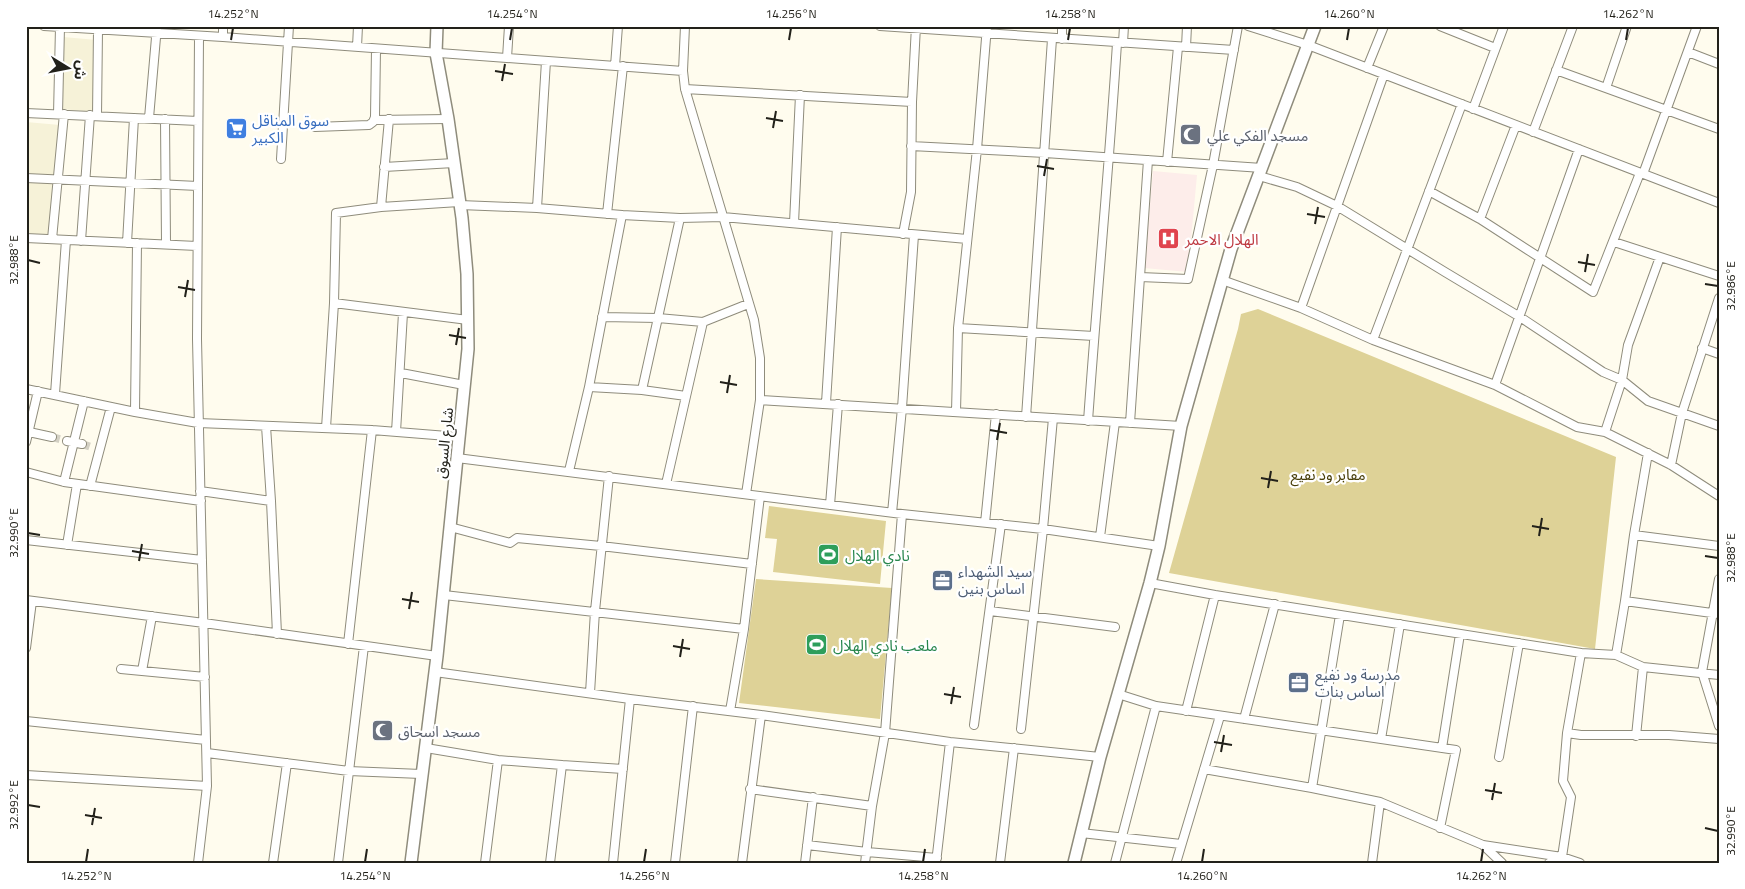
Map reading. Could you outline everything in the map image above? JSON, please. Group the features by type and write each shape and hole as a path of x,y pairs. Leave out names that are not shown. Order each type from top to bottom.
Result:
{"street":[{"path":"44,26 157,30 199,36 683,71"},
{"path":"223,26 223,37"},
{"path":"281,158 289,26"},
{"path":"357,47 358,26"},
{"name":"شارع السوق","path":"411,863 444,595 460,437 468,320 467,274 459,203 448,119 436,54 437,26"},
{"path":"507,58 509,26"},
{"path":"607,214 619,66 618,26"},
{"path":"685,26 683,71 685,89 754,320 760,358 760,400 746,494"},
{"path":"880,26 987,30 1052,39 1234,50"},
{"path":"1062,26 1062,39"},
{"path":"1088,421 1120,43 1124,26"},
{"path":"1167,162 1182,47 1187,26"},
{"path":"1140,277 1188,279 1213,165 1238,26"},
{"path":"1248,26 1308,45 1719,203"},
{"path":"1074,863 1100,757 1150,583 1159,546 1181,426 1222,280 1231,250 1315,26"},
{"path":"1367,68 1384,26"},
{"path":"1440,26 1496,48"},
{"path":"1473,109 1504,26"},
{"path":"1532,132 1574,26"},
{"path":"1606,88 1627,26"},
{"path":"1429,191 1480,219 1593,292 1667,110 1697,26"},
{"path":"52,239 58,179 61,114 60,27"},
{"path":"81,240 85,180 94,116 95,28"},
{"path":"902,234 911,192 912,102 916,28"},
{"path":"149,118 157,30"},
{"path":"956,412 958,328 977,149 987,30"},
{"path":"198,863 207,786 198,423 199,36"},
{"path":"1026,417 1052,39"},
{"path":"374,120 376,49"},
{"path":"1688,52 1719,64"},
{"path":"537,208 546,61"},
{"path":"1556,70 1719,129"},
{"path":"1301,308 1384,74"},
{"path":"685,89 912,102"},
{"path":"794,223 800,95"},
{"path":"1373,340 1462,104"},
{"path":"26,113 198,121"},
{"path":"127,242 134,118"},
{"path":"165,119 166,244"},
{"path":"315,127 369,124 374,120 448,119"},
{"path":"381,207 389,120"},
{"path":"1480,219 1516,125"},
{"path":"911,146 1148,160 1213,165 1260,172 1337,206 1520,317 1603,372 1622,380 1648,401 1719,426"},
{"path":"1496,385 1580,150"},
{"path":"1130,423 1148,160"},
{"path":"384,168 454,163"},
{"path":"26,178 198,186"},
{"path":"326,428 334,303 336,213 381,207 459,203 622,215 680,218 723,217 967,239"},
{"path":"569,471 589,387 622,215"},
{"path":"642,390 680,218"},
{"path":"826,403 837,228"},
{"path":"892,513 902,408 914,235"},
{"path":"26,238 197,246"},
{"path":"55,394 66,240"},
{"path":"1614,242 1719,276"},
{"path":"134,412 137,243"},
{"path":"1606,432 1622,380 1628,346 1660,257"},
{"path":"1222,280 1301,308 1373,340 1496,385 1577,427 1606,432 1718,492"},
{"path":"1670,465 1682,413 1719,298"},
{"path":"334,303 468,320"},
{"path":"602,317 658,318 702,322 748,304"},
{"path":"396,432 401,373 403,313"},
{"path":"666,484 702,322"},
{"path":"958,328 1094,336"},
{"path":"1702,348 1719,354"},
{"path":"401,373 464,385"},
{"path":"589,387 642,390 686,396"},
{"path":"26,389 134,412 198,423 372,430 460,437"},
{"path":"26,442 38,391"},
{"path":"760,400 1181,426"},
{"path":"64,482 84,401"},
{"path":"830,504 838,404"},
{"path":"90,486 95,448 111,406"},
{"path":"985,523 996,414"},
{"path":"1021,729 1053,418"},
{"path":"1100,537 1115,422"},
{"path":"266,426 277,634"},
{"path":"348,644 372,430"},
{"path":"29,432 52,437"},
{"path":"1616,655 1648,453"},
{"path":"457,458 892,513 1043,529 1159,546"},
{"path":"26,472 64,482 201,502"},
{"path":"590,693 595,611 609,476"},
{"path":"67,544 77,484"},
{"path":"200,491 271,501"},
{"path":"730,711 744,629 760,496"},
{"path":"865,863 872,806 886,733 902,514"},
{"path":"974,725 1000,524"},
{"path":"450,527 510,543 517,538 752,564"},
{"path":"1634,535 1719,546"},
{"path":"26,540 202,560"},
{"path":"1719,579 1716,614 1702,672 1719,726"},
{"path":"1150,583 1581,653 1616,655 1643,667 1719,674"},
{"path":"444,595 744,629"},
{"path":"1186,711 1216,595"},
{"path":"26,648 29,600 437,656"},
{"path":"1625,601 1716,614"},
{"path":"1244,719 1275,604"},
{"path":"990,611 1115,627"},
{"path":"1312,788 1340,615"},
{"path":"142,671 152,616"},
{"path":"1381,739 1400,624"},
{"path":"1442,748 1460,634"},
{"path":"1499,757 1519,643"},
{"path":"338,863 364,646"},
{"path":"1562,857 1570,797 1563,781 1567,733 1581,653"},
{"path":"1636,736 1643,667"},
{"path":"121,669 205,677"},
{"path":"435,672 630,699 761,714 950,742 1100,757"},
{"path":"1118,694 1156,706 1186,711 1456,750 1440,828"},
{"path":"613,863 630,699"},
{"path":"675,863 693,706"},
{"path":"1115,863 1156,706"},
{"path":"742,863 761,714"},
{"path":"1176,863 1220,716"},
{"path":"26,721 206,740"},
{"path":"1567,733 1689,736 1719,739"},
{"path":"807,844 936,860 950,742"},
{"path":"426,748 498,760 623,769"},
{"path":"1000,863 1014,748"},
{"path":"207,753 349,771 421,774"},
{"path":"485,863 498,760"},
{"path":"273,863 287,763"},
{"path":"551,863 562,765"},
{"path":"1204,769 1380,802 1483,845 1562,857 1580,863"},
{"path":"26,775 207,786"},
{"path":"750,789 872,806"},
{"path":"805,863 812,797"},
{"path":"1372,863 1380,802"},
{"path":"1081,832 1181,844"},
{"path":"1483,845 1502,863"},
{"path":"1549,863 1562,857"}],"shaded area":[{"path":"63,37 97,40 94,112 61,109"},
{"path":"26,122 60,125 55,176 26,174"},
{"name":"الهلال الاحمر","path":"1153,171 1197,175 1188,272 1144,268"},
{"path":"55,181 49,236 26,237 26,182"}],"green space":[{"name":"مقابر ود نفيع","path":"1258,309 1616,457 1595,649 1169,573 1241,314"},
{"name":"نادي الهلال","path":"769,506 886,521 880,584 773,572 777,539 765,538"},
{"name":"ملعب نادي الهلال","path":"756,579 892,588 880,719 739,703"}],"tunnel":[{"path":"52,437 67,441"},
{"path":"82,444 91,447"}],"place":[{"name":"سوق المناقل الكبير","path":"236,129"},
{"name":"مسجد الفكي علي","path":"1191,135"},
{"name":"الهلال الاحمر","path":"1169,239"},
{"name":"نادي الهلال","path":"829,555"},
{"name":"سيد الشهداء اساس بنين","path":"942,580"},
{"name":"ملعب نادي الهلال","path":"817,645"},
{"name":"مدرسة ود نفيع اساس بنات","path":"1299,683"},
{"name":"مسجد اسحاق","path":"382,731"}]}
